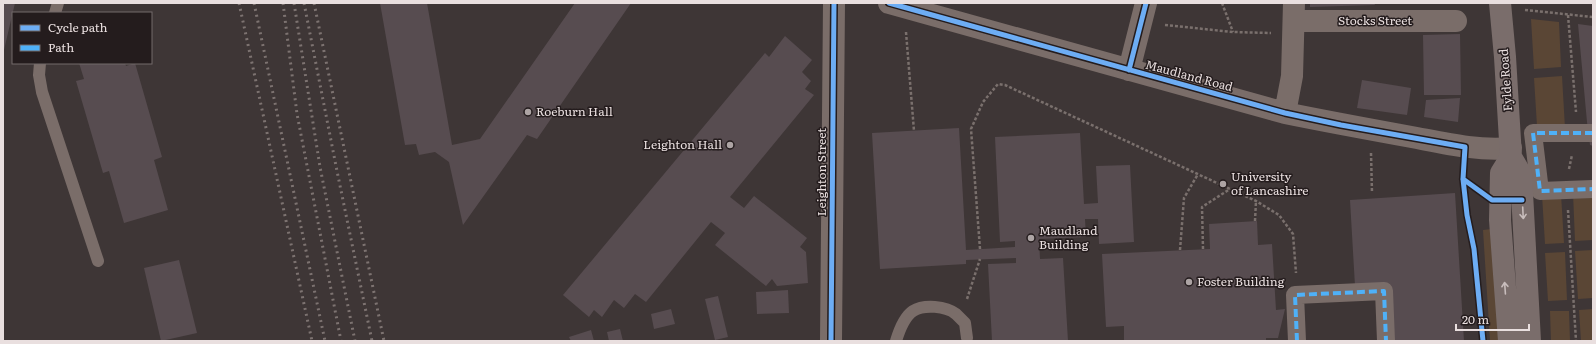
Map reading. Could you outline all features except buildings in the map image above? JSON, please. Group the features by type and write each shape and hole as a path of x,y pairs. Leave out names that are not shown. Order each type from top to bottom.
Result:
{"main road":[{"name":"Fylde Road","path":"1500,5 1511,163"},
{"path":"1509,341 1500,220 1511,163"},
{"path":"1511,163 1530,341"}],"street":[{"name":"Leighton Street","path":"831,341 834,3"},
{"name":"Maudland Road","path":"889,3 1285,112 1341,125 1465,147 1493,150 1511,163"},
{"path":"1129,70 1146,3"},
{"name":"Stocks Street","path":"1294,20 1391,12 1456,21"},
{"path":"1285,112 1292,76 1294,20"},
{"path":"1593,133 1533,132 1540,191 1593,189"},
{"path":"1297,341 1295,295 1384,290 1386,341"}],"lane":[{"path":"40,64 39,75 42,92 98,261"},
{"path":"896,341 903,323 914,311 926,307 940,308 955,313 965,323 967,338"}],"path":[{"path":"1222,3 1233,32"},
{"path":"1500,5 1593,17"},
{"path":"1165,25 1233,32 1294,20"},
{"path":"906,27 914,131"},
{"path":"980,250 971,129 983,102 998,84 1005,85 1077,117 1256,200 1279,215 1293,234 1296,272 1301,295"},
{"path":"1372,193 1370,156 1374,131"},
{"path":"1180,250 1184,198 1198,174"},
{"path":"1203,249 1202,207 1230,189"},
{"path":"1255,221 1256,200"},
{"path":"960,318 980,260"}],"shaded area":[{"path":"1531,19 1559,22 1561,67 1534,69"},
{"path":"1562,76 1565,128 1537,126 1534,78"},
{"path":"1593,192 1593,240 1575,241 1573,193"},
{"path":"1561,194 1564,243 1545,244 1542,195"},
{"path":"1492,229 1499,341 1490,341 1483,230"},
{"path":"1593,250 1593,298 1578,299 1575,251"},
{"path":"1565,252 1567,300 1548,301 1545,253"},
{"path":"1593,309 1593,341 1581,341 1579,310"},
{"path":"1550,311 1569,311 1570,341 1551,341"}],"railway":[{"path":"239,3 312,341"},
{"path":"254,3 325,341"},
{"path":"283,3 297,114 341,341"},
{"path":"294,3 320,167 355,341"},
{"path":"304,3 372,341"},
{"path":"314,3 384,341"}],"marked path":[{"path":"1593,133 1533,133 1540,191 1593,189"},
{"path":"1297,341 1295,295 1384,291 1386,341"}],"cycle path":[{"path":"831,341 834,3"},
{"path":"889,3 1285,113 1341,125 1465,147 1463,179 1467,215 1474,249 1483,341"},
{"path":"1129,70 1146,3"},
{"path":"1463,179 1492,200 1522,200"}],"place":[{"name":"Roeburn Hall","path":"528,112"},
{"name":"Leighton Hall","path":"730,145"},
{"name":"University of Lancashire","path":"1223,184"},
{"name":"Maudland Building","path":"1031,238"},
{"name":"Foster Building","path":"1189,282"}]}
